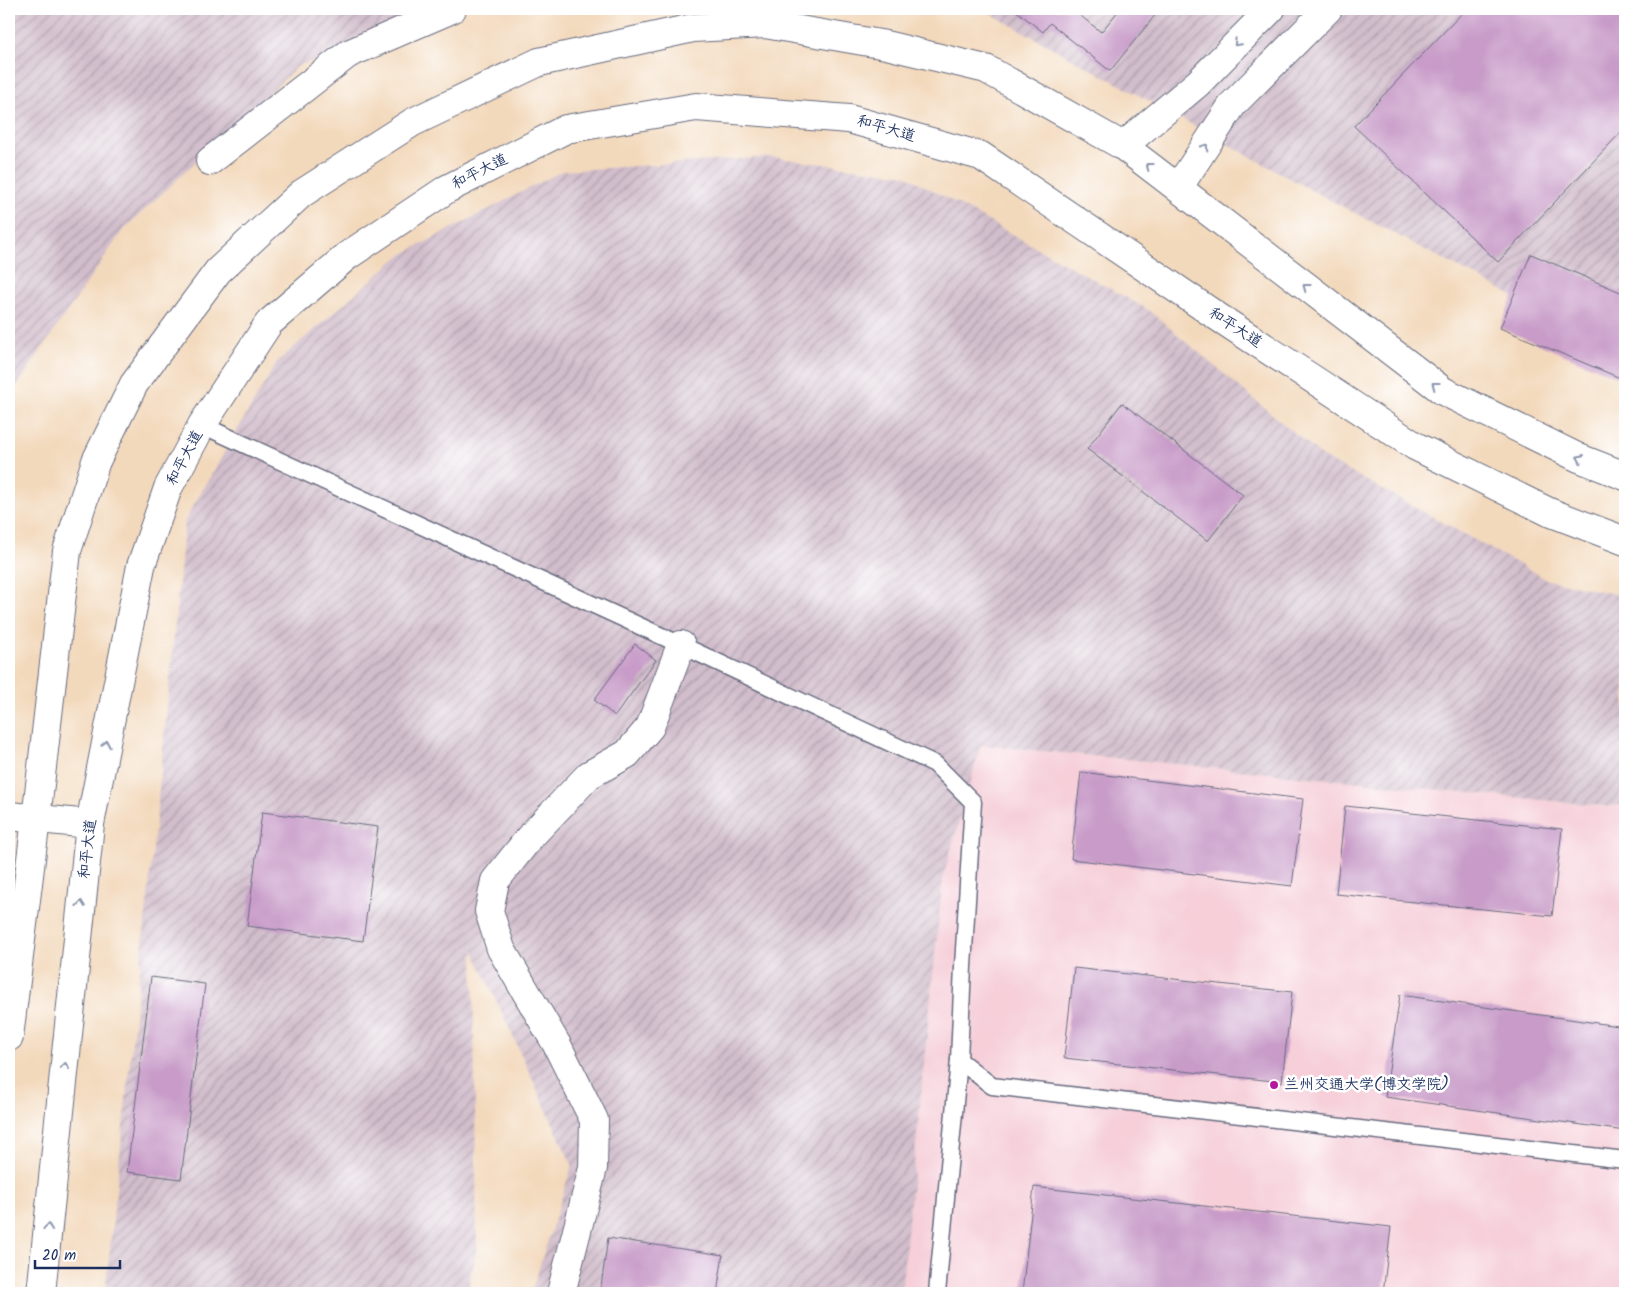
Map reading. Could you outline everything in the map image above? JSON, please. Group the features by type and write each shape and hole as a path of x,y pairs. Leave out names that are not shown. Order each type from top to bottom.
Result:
{"main road":[{"path":"210,161 348,54 452,9"},
{"path":"1123,146 1198,83 1272,9"},
{"path":"1178,188 1233,104 1328,9"},
{"path":"9,1037 66,551 96,461 134,384 218,271 301,194 413,122 539,62 693,28 765,24 886,45 986,68 1123,146 1443,391 1579,458 1625,476"},
{"name":"和平大道","path":"41,1293 90,824 141,566 168,488 202,425 269,323 346,256 447,189 566,129 696,107 849,119 981,156 1215,315 1415,446 1549,512 1625,541"},
{"path":"562,1293 593,1168 594,1120 557,1045 500,949 489,911 495,881 530,838 589,775 627,754 650,727 681,644"},
{"path":"9,816 90,824"}],"lane":[{"path":"202,425 681,644 935,764 973,802 959,1060 937,1293"},
{"path":"959,1060 992,1086 1625,1160"}],"shaded area":[{"path":"9,9 465,9 298,66 123,230 9,397"},
{"path":"982,9 1625,9 1625,355 1311,190"},
{"path":"771,157 905,175 1147,309 1323,457 1548,580 1625,596 1625,805 1605,806 981,745 943,877 901,1293 531,1293 572,1165 473,950 477,1249 467,1293 105,1293 156,820 185,520 277,362 399,256 562,171"},
{"name":"兰州交通大学(博文学院)","path":"981,745 1605,806 1625,805 1625,1293 901,1293 943,877"}],"building":[{"path":"1014,9 1056,9 1059,11 1061,9 1072,9 1101,32 1120,9 1160,9 1110,71 1050,23 1043,32"},
{"path":"1466,9 1625,9 1625,128 1498,262 1354,126"},
{"path":"1531,254 1625,294 1625,380 1500,328"},
{"path":"1122,403 1243,495 1208,541 1087,449"},
{"path":"635,644 656,660 615,716 594,700"},
{"path":"1081,772 1303,799 1292,886 1071,859"},
{"path":"1345,806 1562,829 1552,916 1336,894"},
{"path":"262,812 378,827 363,941 247,926"},
{"path":"1074,968 1292,992 1282,1082 1064,1058"},
{"path":"151,977 205,984 181,1179 127,1172"},
{"path":"1400,995 1625,1027 1625,1131 1385,1097"},
{"path":"1034,1187 1391,1227 1383,1293 1022,1293"},
{"path":"608,1238 723,1255 717,1293 600,1293"}],"place":[{"name":"兰州交通大学(博文学院)","path":"1274,1085"}]}
